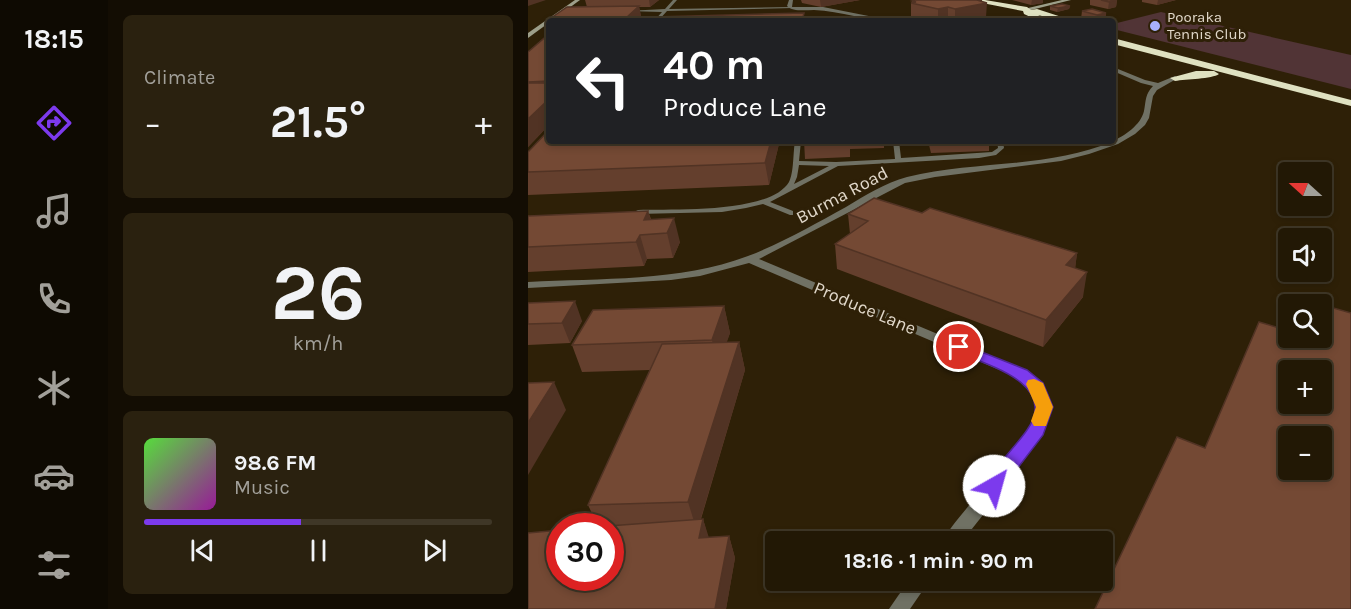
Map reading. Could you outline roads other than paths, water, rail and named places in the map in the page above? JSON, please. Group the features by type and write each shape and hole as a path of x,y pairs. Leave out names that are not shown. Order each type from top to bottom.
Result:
{"highway":[{"path":"971,0 1041,9 1063,18"},
{"path":"971,0 1034,18"},
{"path":"995,0 1027,9 1027,12 1038,18"},
{"path":"1116,34 1351,94"},
{"path":"1116,42 1351,103"},
{"path":"1175,78 1181,67 1180,59"},
{"path":"1175,78 1206,73 1255,79"}],"street":[{"path":"552,18 578,0"},
{"path":"791,0 789,6 791,8 823,9 874,18"},
{"path":"1041,9 1069,0"},
{"path":"528,36 546,23"},
{"path":"1116,70 1143,82 1158,85 1175,78"},
{"name":"Burma Road","path":"1116,142 1128,135 1145,119 1151,92 1158,85"},
{"name":"Burma Road","path":"528,285 664,278 750,259 786,243 881,191 907,180 940,173 1022,165 1075,156 1112,144"},
{"name":"Produce Lane","path":"750,259 1021,374 1037,387 1044,407 1037,430 959,531"},
{"path":"899,609 913,591"}],"lane":[{"path":"659,18 675,0"},
{"path":"620,11 791,8"},
{"path":"555,18 574,13"},
{"path":"783,193 792,183 798,144"},
{"path":"896,144 898,159"},
{"path":"795,163 837,164 994,154 1000,148 1000,144"},
{"path":"631,213 734,208 765,202 837,164"},
{"path":"765,202 790,213"}],"place":[{"name":"Pooraka Tennis Club","path":"1155,26"}]}
